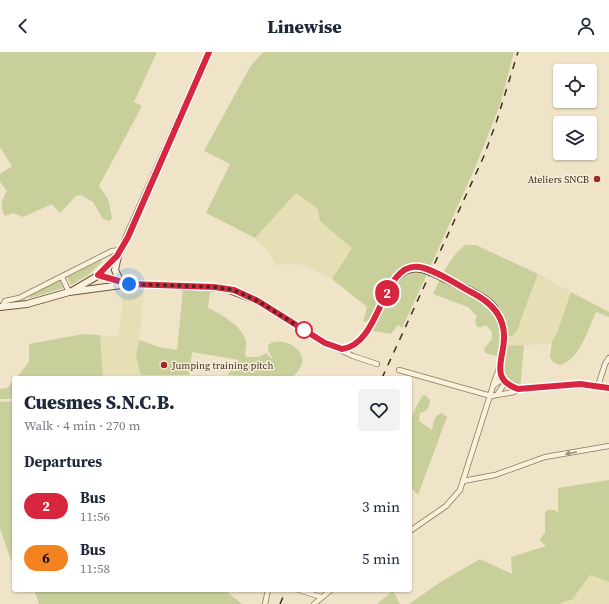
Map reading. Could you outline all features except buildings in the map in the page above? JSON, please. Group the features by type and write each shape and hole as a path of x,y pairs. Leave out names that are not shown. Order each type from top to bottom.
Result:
{"main road":[{"path":"120,281 115,270 120,252 209,52"},
{"path":"69,292 98,275 120,252"},
{"path":"1,307 27,304 69,292 107,286 129,284 214,287 234,290 258,301 325,343 337,348 345,348 361,338 375,318 388,290 399,274 406,269 415,267 428,270 481,297 493,306 503,328 504,336 500,366 503,381 518,389 580,384 609,388"},
{"path":"98,275 129,284"},
{"path":"98,275 102,282 107,286"}],"street":[{"path":"1,307 5,301 19,298 112,251 120,252"},
{"path":"62,277 69,292"},
{"path":"337,348 353,356 377,364"},
{"path":"598,386 605,364 609,358"},
{"path":"412,530 450,502 460,490 500,366"},
{"path":"399,370 491,396 498,393 514,392 518,389"},
{"path":"493,386 503,381"},
{"path":"498,393 503,381"},
{"path":"463,481 495,475 544,457 609,446"},
{"path":"265,604 268,592"},
{"path":"304,592 321,597"},
{"path":"314,604 328,592"}],"shaded area":[{"path":"296,193 317,208 320,221 352,248 332,279 304,265 286,264 276,266 270,254 255,238"},
{"path":"538,274 571,292 557,335 552,342 546,344 503,346 504,336 522,321"},
{"path":"122,291 144,291 139,340 159,347 192,352 190,375 249,376 103,376 100,335 118,337 122,311"},
{"path":"590,575 609,582 609,604 561,604 572,600"}],"green space":[{"path":"0,52 157,52 134,102 142,106 99,186 108,199 112,217 110,221 103,219 93,202 81,195 76,196 60,213 52,204 23,217 13,213 5,216 2,209 2,204 3,198 7,191 0,182 0,174 12,166 0,147"},
{"path":"263,52 514,52 500,105 475,168 430,267 409,265 400,273 413,270 428,272 402,328 398,325 391,334 373,331 375,319 363,322 367,307 332,279 352,248 320,221 317,208 296,193 255,238 206,213 230,164 204,151 250,67"},
{"path":"465,245 476,245 538,274 517,331 512,336 505,336 504,346 524,345 520,389 505,383 501,357 485,353 484,348 492,339 492,332 486,325 477,327 475,321 477,316 468,307 433,294 450,261"},
{"path":"101,260 102,262 88,275 71,285 67,277"},
{"path":"61,279 64,288 30,298 29,295"},
{"path":"183,290 210,292 208,308 225,317 244,335 246,341 246,357 259,357 266,353 273,360 268,350 268,345 274,342 281,342 296,348 301,354 302,361 299,369 293,376 227,375 239,360 192,352 189,375 141,375 136,356 139,340 159,347 177,350"},
{"path":"571,292 609,312 609,317 596,312 578,350 567,361 560,365 553,362 550,357 552,342 557,333"},
{"path":"83,334 100,335 103,376 18,376 29,362 29,344"},
{"path":"12,382 12,399 0,399 0,389 7,388"},
{"path":"425,395 430,400 428,409 420,413 419,421 432,430 434,420 439,414 442,413 447,417 418,495 412,489 412,417 422,396"},
{"path":"12,401 11,561 0,528 0,402"},
{"path":"609,480 609,582 590,575 572,600 561,604 409,604 442,581 480,559 512,574 511,557 546,546 540,541 541,537 545,533 545,513 547,510 555,510 558,513 558,488"},
{"path":"35,592 227,592 242,604 39,604"},
{"path":"394,592 400,604 377,604"}],"railway":[{"path":"383,376 484,156 518,52"},
{"path":"280,604 285,592"}],"bus line":[{"name":"2","path":"209,52 128,237 117,256 98,275 129,284 214,287 234,290 258,301 325,343 342,349 355,344 369,328 388,290 399,274 406,269 419,267 428,270 481,297 493,306 503,328 504,342 500,366 502,379 509,386 518,389 590,384 609,388"}],"place":[{"name":"Ateliers SNCB","path":"597,179"},
{"name":"Jumping training pitch","path":"164,365"}],"route":[{"path":"129,284 214,287 234,290 258,301 304,330"}]}
